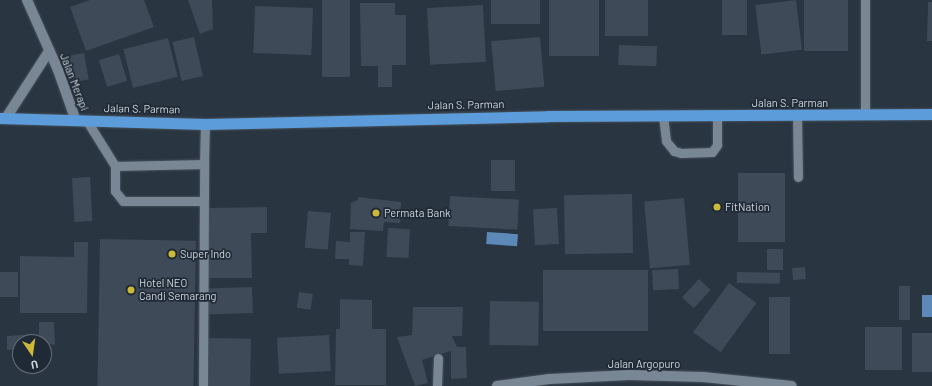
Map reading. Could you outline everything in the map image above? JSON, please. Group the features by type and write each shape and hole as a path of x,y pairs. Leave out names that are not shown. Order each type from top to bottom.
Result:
{"highway":[{"name":"Jalan S. Parman","path":"3,118 205,124 663,116 932,114"}],"street":[{"name":"Jalan Merapi","path":"28,0 76,121"},
{"name":"Jalan Merapi","path":"3,118 49,51"},
{"name":"Jalan Argopuro","path":"496,386 550,379 629,375 703,377 792,386"}],"lane":[{"path":"864,0 865,115"},
{"path":"663,116 666,141 674,151 681,153 712,152 717,145 717,116"},
{"path":"797,116 798,177"},
{"path":"88,121 115,166 115,191 123,201 202,201"},
{"path":"203,386 202,201 205,124"},
{"path":"115,166 204,164"},
{"path":"438,358 438,386"}],"water":[{"path":"487,232 518,234 517,246 486,244"},
{"path":"922,295 932,295 932,317 922,317"}],"building":[{"path":"90,0 144,0 154,27 86,51 70,7"},
{"path":"188,0 212,0 213,29 200,34"},
{"path":"322,0 350,0 350,77 322,77"},
{"path":"491,0 540,0 540,24 491,24"},
{"path":"549,0 599,0 599,56 549,56"},
{"path":"605,0 648,0 648,36 605,36"},
{"path":"722,0 747,0 747,35 722,35"},
{"path":"796,0 802,50 761,55 755,5"},
{"path":"804,0 848,0 848,51 804,51"},
{"path":"928,2 932,2 932,41 927,41"},
{"path":"360,3 395,3 395,15 406,15 406,65 392,65 392,87 378,87 378,66 361,66"},
{"path":"483,5 486,62 430,65 427,8"},
{"path":"255,6 313,8 311,55 253,53"},
{"path":"194,37 203,76 182,81 173,42"},
{"path":"540,37 544,87 496,91 491,41"},
{"path":"168,38 178,77 133,88 123,49"},
{"path":"619,45 657,46 656,66 618,65"},
{"path":"84,53 89,80 73,82 68,56"},
{"path":"119,54 127,81 107,87 99,60"},
{"path":"491,160 515,160 515,191 491,191"},
{"path":"738,173 785,173 785,242 738,242"},
{"path":"90,177 92,221 74,222 72,178"},
{"path":"632,194 633,253 565,254 564,195"},
{"path":"450,196 519,200 517,230 448,226"},
{"name":"Permata Bank","path":"358,197 401,202 400,223 384,222 383,231 350,229 351,203 358,200"},
{"path":"684,198 690,265 650,268 644,201"},
{"path":"267,207 267,233 251,233 252,278 208,278 208,208"},
{"path":"557,208 559,244 535,245 533,209"},
{"path":"308,211 331,213 328,250 305,248"},
{"path":"388,228 410,229 408,258 386,257"},
{"path":"350,232 365,232 363,266 349,265 349,259 335,259 336,241 350,242"},
{"path":"100,239 196,241 193,386 97,386"},
{"path":"74,242 88,242 87,313 20,313 20,256 74,257"},
{"path":"767,249 783,249 783,270 767,270"},
{"path":"805,267 806,279 793,280 792,268"},
{"path":"678,269 679,289 653,290 652,270"},
{"path":"543,270 648,270 648,331 543,331"},
{"path":"0,272 18,272 18,297 0,297"},
{"path":"737,272 780,273 780,284 737,283"},
{"path":"699,279 711,290 694,308 682,297"},
{"path":"729,283 757,303 721,352 693,332"},
{"path":"899,286 910,286 910,320 899,320"},
{"path":"252,287 253,313 208,315 207,289"},
{"path":"299,292 313,294 311,310 297,308"},
{"path":"769,297 790,297 790,354 769,354"},
{"path":"340,299 372,300 372,329 386,329 386,385 335,385 336,329 340,329"},
{"path":"490,301 539,302 538,346 489,345"},
{"path":"413,307 463,307 462,336 452,336 457,347 466,347 467,378 451,379 451,351 422,360 428,383 415,386 397,337 412,335"},
{"path":"39,322 54,322 55,345 52,344 52,334 39,334"},
{"path":"865,327 902,327 902,370 865,370"},
{"path":"912,333 932,333 932,372 912,372"},
{"path":"329,335 331,371 279,374 277,338"},
{"path":"7,336 12,336 12,350 7,350"},
{"path":"206,338 251,339 250,386 205,386"}],"place":[{"name":"FitNation","path":"717,207"},
{"name":"Permata Bank","path":"376,213"},
{"name":"Super Indo","path":"172,254"},
{"name":"Hotel NEO Candi Semarang","path":"131,290"}]}
